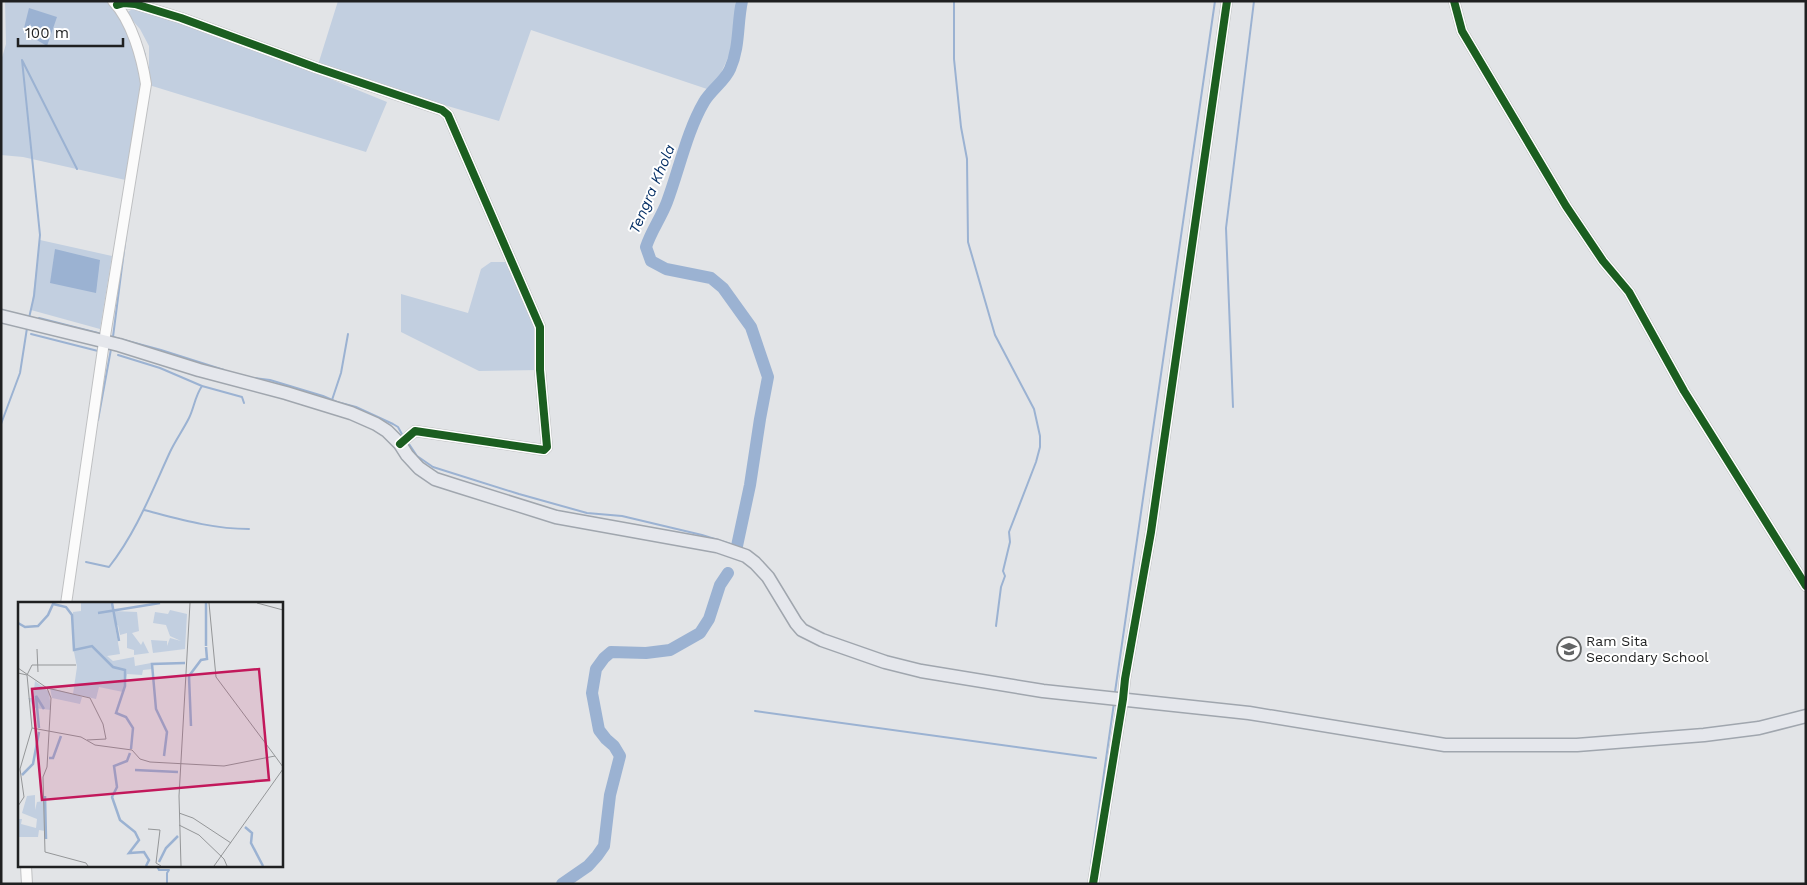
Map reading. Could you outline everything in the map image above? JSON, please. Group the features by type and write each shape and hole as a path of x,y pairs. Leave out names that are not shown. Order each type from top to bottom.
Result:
{"main road":[{"path":"1,316 119,345 351,413 376,424 400,444 419,468 435,479 456,486 556,517 717,546 746,556 768,577 802,630 822,640 885,662 922,671 1043,692 1249,713 1422,742 1465,746 1577,745 1704,735 1759,728 1806,716"}],"street":[{"path":"1093,884 1125,679 1151,532 1227,1"},
{"path":"1454,1 1462,31 1566,206 1603,261 1629,292 1684,391 1806,586"},
{"path":"66,602 104,342 146,84 142,60 134,38 115,3 135,4 180,18 317,68 442,110 448,115 540,327 540,370 547,447 544,450 416,431 400,444"},
{"path":"26,868 27,884"}],"shaded area":[{"path":"5,1 112,1 134,38 144,97 130,181 23,157 1,155 1,61 6,44"},
{"path":"338,1 735,1 738,35 713,91 531,30 499,121 317,68"},
{"path":"139,5 250,46 387,102 366,152 149,85 149,46 140,29 126,13"},
{"path":"40,240 112,256 100,329 31,310"},
{"path":"491,262 512,262 540,327 540,370 479,371 401,332 401,294 468,313 481,269"}],"water":[{"path":"29,8 57,17 47,46 23,32"},
{"path":"55,249 100,260 96,293 50,283"}],"waterway":[{"name":"Tengra Khola","path":"737,546 750,485 768,377 751,327 723,288 711,278 666,269 651,261 646,247 667,202 698,113 704,102 725,78 730,69 737,44 742,1"},
{"path":"954,1 954,59 961,127 967,159 968,242 995,335 1034,409 1040,436 1040,447 1036,462 1009,532 1010,542 1003,571 1005,576 1001,587 996,626"},
{"path":"1115,692 1215,1"},
{"path":"1233,407 1226,228 1254,1"},
{"path":"140,41 145,55"},
{"path":"29,318 34,296 40,235 22,60 77,169"},
{"path":"113,337 126,235"},
{"path":"39,318 102,334"},
{"path":"1,424 20,373 27,328"},
{"path":"31,334 98,351"},
{"path":"332,400 341,373 348,334"},
{"path":"109,336 224,370"},
{"path":"98,420 111,349"},
{"path":"118,355 160,368 202,386 242,397 244,403"},
{"path":"253,378 270,380 356,407 398,427 403,436"},
{"path":"86,562 109,567 119,554 143,511 172,448 189,418 202,386"},
{"path":"409,444 417,456 433,467 519,494 587,513 622,516 702,535 737,546"},
{"path":"144,510 209,525 249,529"},
{"path":"562,884 588,866 604,846 610,795 620,756 614,746 599,730 592,693 596,669 611,652 646,653 670,650 700,633 709,619 720,585 728,573"},
{"path":"1091,864 1114,703"},
{"path":"755,711 1096,758"},
{"path":"31,868 31,874"},
{"path":"158,868 159,870 169,870 167,873 167,884"}],"cycle path":[{"path":"1093,884 1125,679 1151,532 1227,1"},
{"path":"1454,1 1462,31 1566,206 1603,261 1629,292 1684,391 1806,586"},
{"path":"117,5 124,3 135,4 181,18 317,68 442,110 448,115 540,327 540,370 547,447 544,450 415,431 400,444"}],"place":[{"name":"Ram Sita Secondary School","path":"1569,649"}]}
